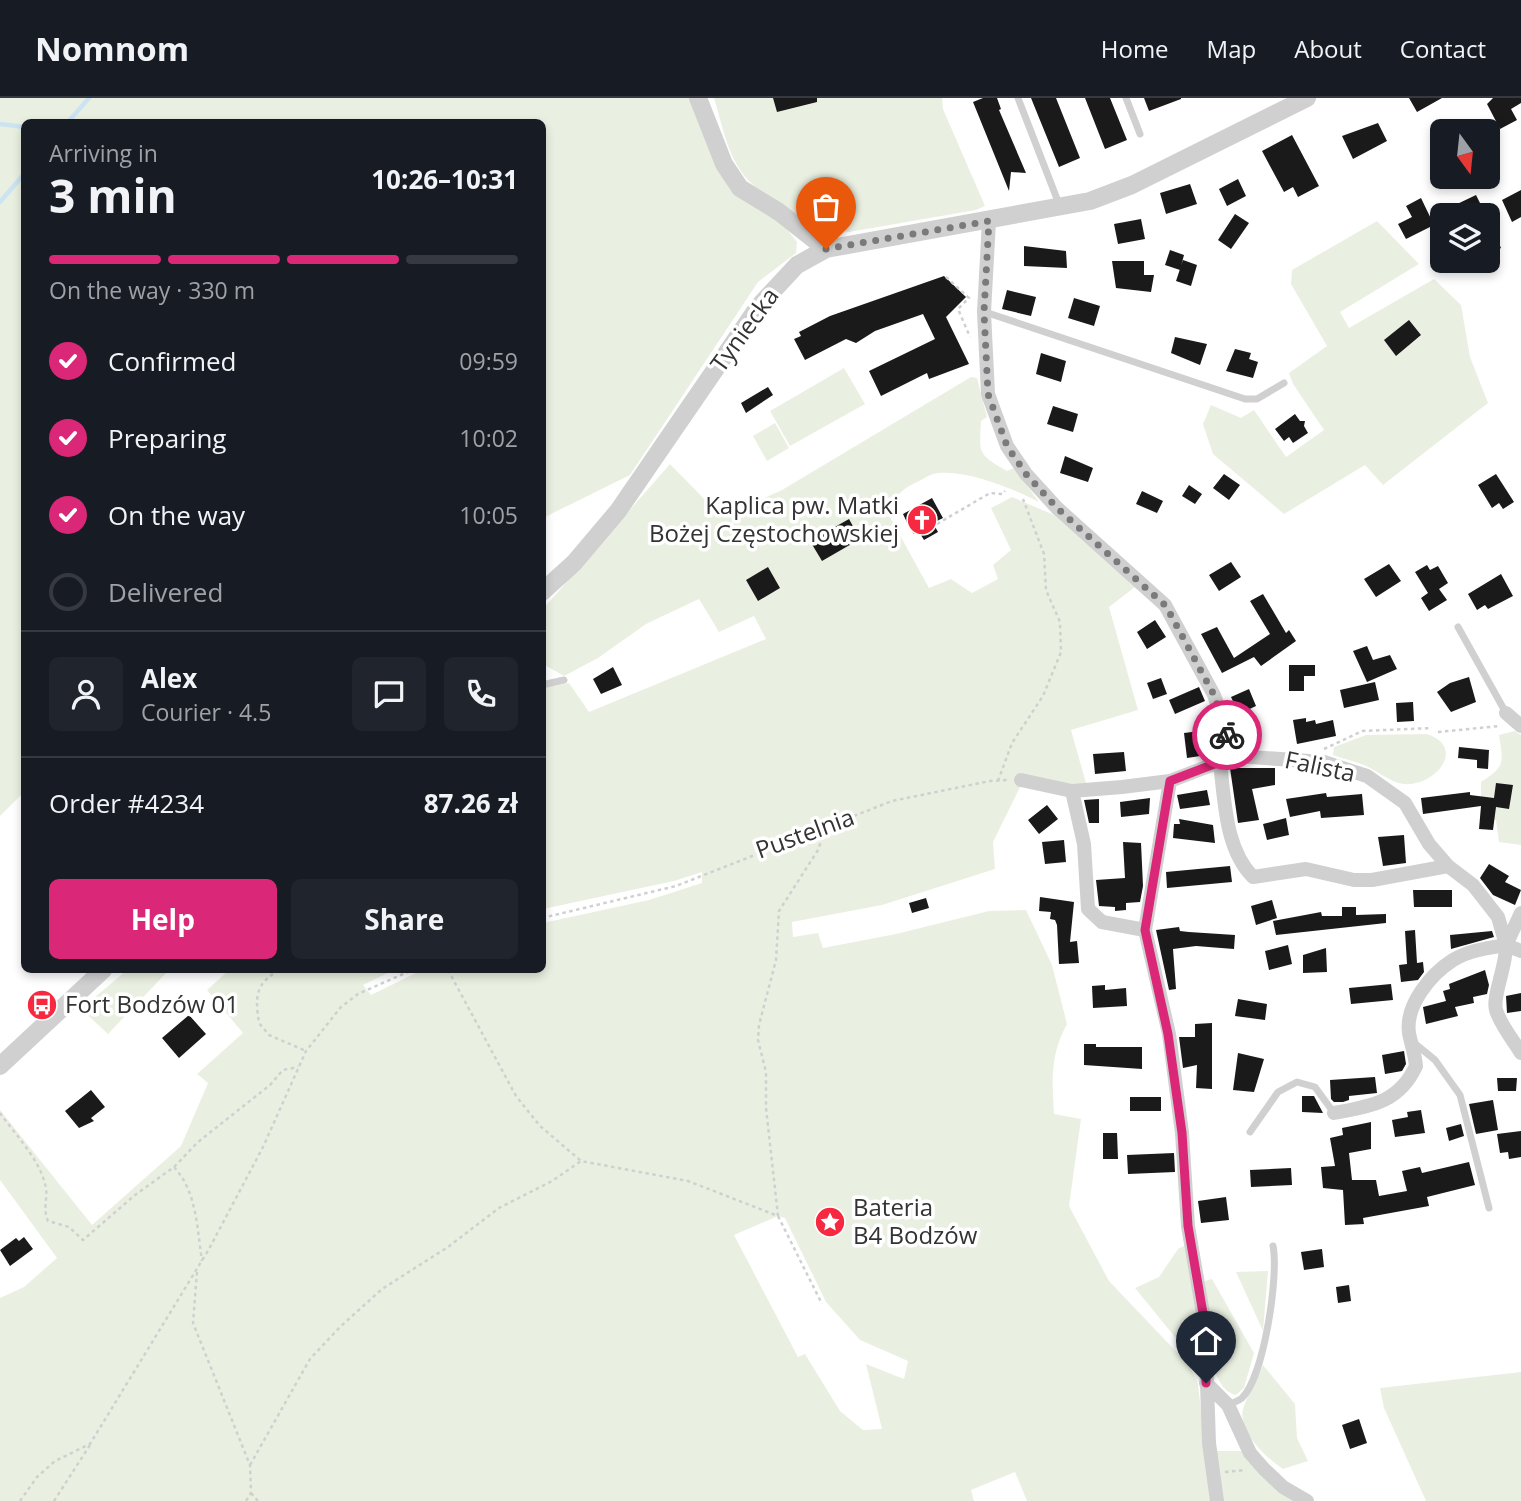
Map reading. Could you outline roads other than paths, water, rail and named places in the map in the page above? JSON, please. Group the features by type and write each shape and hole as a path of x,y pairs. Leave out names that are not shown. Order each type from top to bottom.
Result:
{"street":[{"path":"698,98 724,164 740,188 779,212 826,249"},
{"name":"Tyniecka","path":"546,588 574,563 618,511 758,307 797,265 826,249 1090,201 1132,185 1307,98"},
{"path":"989,221 984,312 988,394 1007,446 1026,474 1057,508 1166,606 1214,695 1235,756 1170,781 1073,791 1021,780"},
{"name":"Falista","path":"1235,756 1324,762 1367,776 1405,803 1429,844 1448,866 1473,885 1497,917 1506,945"},
{"path":"1220,764 1228,827 1245,868 1253,877 1306,869 1354,880 1372,880 1448,866"},
{"path":"1170,781 1145,930 1168,1034 1181,1121 1188,1226 1205,1325 1206,1383 1217,1501"},
{"path":"1073,791 1084,844 1088,909 1102,922 1145,930"},
{"path":"1521,913 1506,945 1507,963 1495,1001 1496,1011 1521,1053"},
{"path":"1334,1113 1386,1101 1401,1090 1416,1066 1409,1032 1412,1008 1429,982 1453,960 1480,949 1506,945 1521,951"},
{"path":"0,1066 100,973"},
{"path":"1206,1383 1228,1405 1250,1452 1264,1469 1283,1487 1307,1501"}],"lane":[{"path":"1018,98 1060,208"},
{"path":"1126,98 1140,134"},
{"path":"984,312 1245,400 1257,399 1284,383"},
{"path":"1458,628 1515,721"},
{"path":"546,684 564,680"},
{"path":"1412,1041 1436,1060 1460,1095 1489,1208"},
{"path":"1250,1132 1278,1092 1297,1082 1315,1087 1334,1113"},
{"path":"1228,1405 1238,1401 1248,1390 1268,1326 1276,1263 1273,1246"}],"waterway":[{"path":"71,119 89,98"},
{"path":"0,124 21,127"},
{"path":"0,202 21,178"}],"place":[{"name":"Kaplica pw. Matki Bożej Częstochowskiej","path":"922,520"},
{"name":"Fort Bodzów 01","path":"42,1005"},
{"name":"Bateria B4 Bodzów","path":"830,1222"}]}
